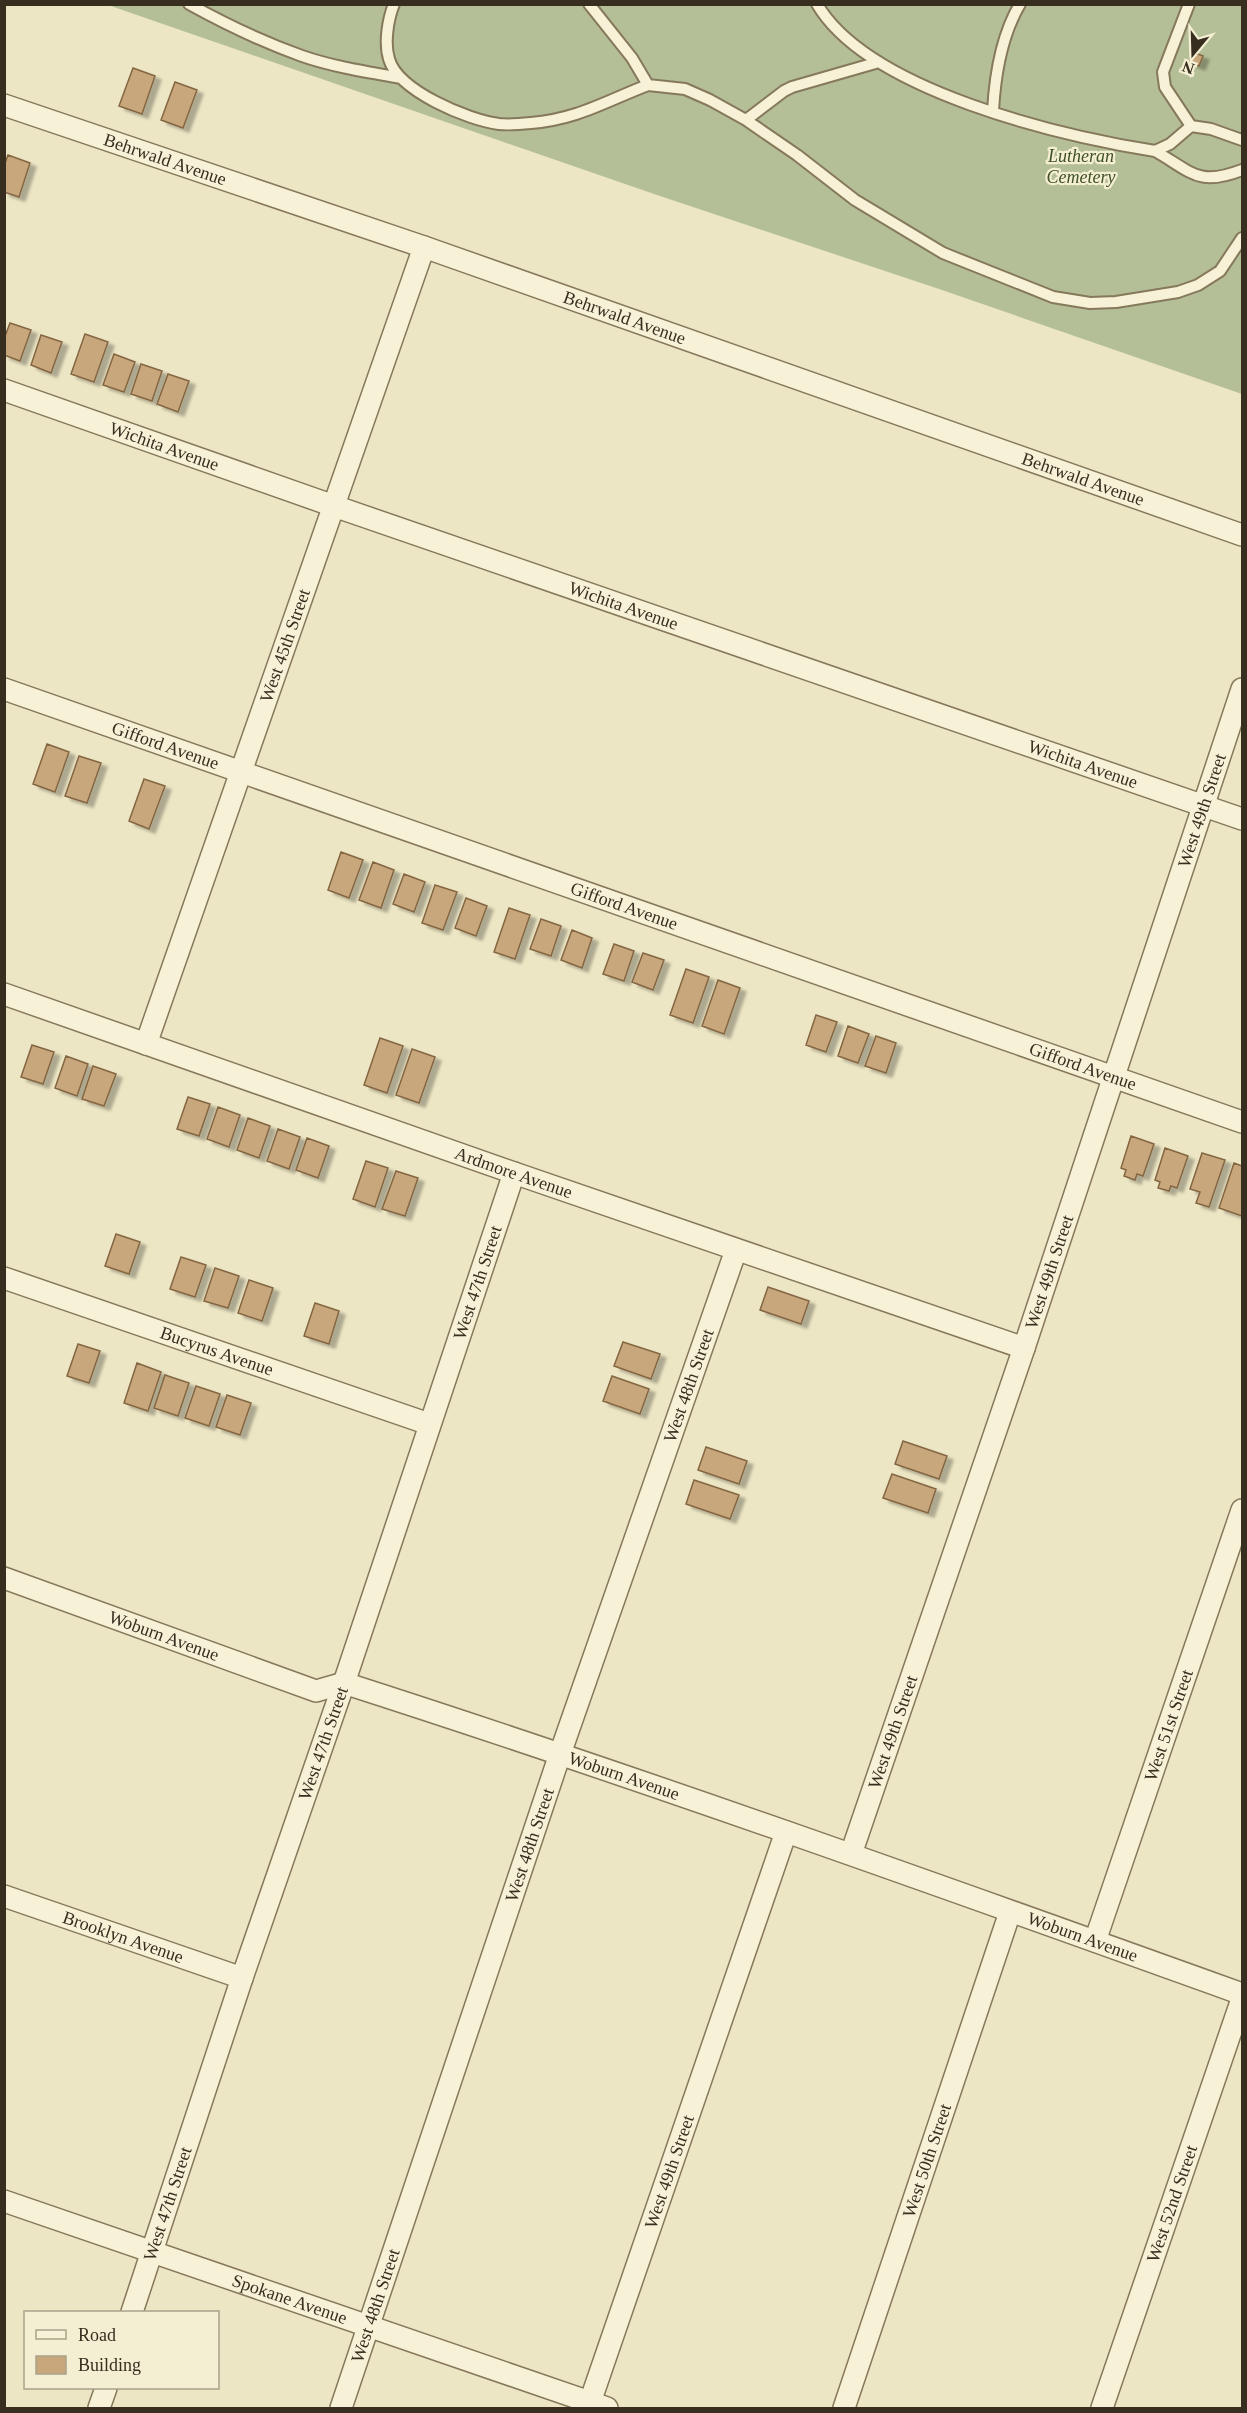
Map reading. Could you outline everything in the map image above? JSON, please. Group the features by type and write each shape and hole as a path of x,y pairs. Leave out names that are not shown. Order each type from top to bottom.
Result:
{"street":[{"name":"Behrwald Avenue","path":"4,105 424,247 1242,535"},
{"name":"West 45th Street","path":"146,1044 243,772 424,247"},
{"name":"Wichita Avenue","path":"4,390 1242,819"},
{"name":"Gifford Avenue","path":"4,689 1242,1122"},
{"name":"West 49th Street","path":"850,1854 1024,1348 1242,689"},
{"name":"Ardmore Avenue","path":"4,994 514,1173 1024,1348"},
{"name":"West 47th Street","path":"133,2311 242,1978 344,1683 514,1173"},
{"name":"West 48th Street","path":"341,2409 560,1754 736,1250"},
{"name":"Bucyrus Avenue","path":"4,1278 429,1424"},
{"name":"West 51st Street","path":"1095,1941 1242,1510"},
{"name":"Woburn Avenue","path":"4,1578 316,1691 344,1683 560,1754 850,1854 1242,1996"},
{"name":"West 49th Street","path":"595,2407 786,1832"},
{"name":"Brooklyn Avenue","path":"4,1896 242,1978"},
{"name":"West 50th Street","path":"844,2409 1010,1912"},
{"name":"West 52nd Street","path":"1102,2409 1242,1996"},
{"name":"Spokane Avenue","path":"4,2201 369,2326 595,2407"},
{"path":"99,2409 106,2389"}],"lane":[{"path":"189,4 230,26 303,56 351,70 401,78"},
{"path":"394,4 387,32 389,59 401,78 424,96 475,117 499,124 530,123 590,111 648,85 685,89 697,93 746,120 797,155 855,200 933,248 1053,297 1090,303 1178,292 1198,285 1220,271 1242,238"},
{"path":"589,4 632,58 648,85"},
{"path":"817,4 822,13 850,41 906,78 993,111 1044,127 1119,146 1155,151 1176,166 1201,177 1223,177 1242,170"},
{"path":"993,111 998,66 1010,24 1020,4"},
{"path":"1189,4 1163,72 1165,87 1191,126 1211,129 1242,140"},
{"path":"746,120 792,87 879,62"},
{"path":"1155,151 1170,144 1191,126"}],"green space":[{"name":"Lutheran Cemetery","path":"108,5 1242,5 1242,394 942,290 657,195"}],"building":[{"path":"1192,52 1203,56 1199,66 1189,62"},
{"path":"133,68 155,76 142,114 119,106"},
{"path":"175,82 197,90 183,128 161,120"},
{"path":"8,155 30,163 19,197 4,192 4,166"},
{"path":"10,323 31,330 20,361 4,355 4,339"},
{"path":"85,334 108,342 94,382 71,374"},
{"path":"41,335 62,342 51,373 31,365"},
{"path":"114,354 135,362 124,392 103,385"},
{"path":"141,364 162,371 152,401 131,394"},
{"path":"168,374 189,381 178,412 157,404"},
{"path":"47,744 69,752 55,792 33,784"},
{"path":"79,756 101,763 87,803 65,796"},
{"path":"144,779 165,786 149,829 129,821"},
{"path":"341,852 363,860 349,898 328,890"},
{"path":"373,862 394,870 381,908 359,900"},
{"path":"404,874 425,882 414,912 393,904"},
{"path":"435,885 457,892 443,930 422,923"},
{"path":"466,898 487,906 476,936 455,928"},
{"path":"509,908 530,915 515,959 494,952"},
{"path":"541,919 561,926 551,956 530,949"},
{"path":"572,930 592,938 582,968 561,960"},
{"path":"614,944 634,951 624,981 603,974"},
{"path":"643,953 664,960 653,990 632,982"},
{"path":"686,969 709,977 693,1023 670,1015"},
{"path":"718,980 740,988 724,1034 702,1026"},
{"path":"816,1015 837,1022 826,1052 806,1045"},
{"path":"848,1026 869,1034 858,1063 838,1056"},
{"path":"876,1036 896,1043 886,1073 865,1066"},
{"path":"380,1038 403,1046 387,1093 364,1085"},
{"path":"32,1045 54,1052 43,1084 21,1077"},
{"path":"412,1049 435,1057 419,1103 396,1095"},
{"path":"66,1056 88,1064 77,1096 55,1088"},
{"path":"93,1066 116,1074 104,1106 82,1099"},
{"path":"188,1097 210,1104 199,1136 177,1129"},
{"path":"218,1107 240,1115 229,1147 207,1139"},
{"path":"248,1118 270,1126 259,1158 237,1150"},
{"path":"278,1129 300,1137 289,1169 267,1161"},
{"path":"1131,1136 1154,1144 1143,1176 1137,1174 1135,1180 1124,1176 1126,1170 1121,1168"},
{"path":"307,1138 329,1146 318,1178 296,1170"},
{"path":"1165,1148 1188,1156 1177,1188 1171,1186 1169,1191 1158,1188 1160,1182 1155,1180"},
{"path":"1202,1153 1225,1160 1209,1207 1196,1203 1200,1192 1190,1189"},
{"path":"366,1161 388,1168 375,1207 353,1199"},
{"path":"1234,1163 1242,1166 1242,1216 1219,1208"},
{"path":"396,1171 418,1178 405,1216 382,1209"},
{"path":"116,1234 140,1242 129,1274 105,1266"},
{"path":"181,1257 206,1265 195,1297 170,1289"},
{"path":"215,1268 239,1276 228,1308 204,1301"},
{"path":"249,1280 273,1288 262,1321 238,1313"},
{"path":"768,1287 809,1301 801,1324 760,1310"},
{"path":"315,1303 339,1311 329,1344 304,1336"},
{"path":"623,1342 660,1354 651,1379 614,1366"},
{"path":"78,1344 100,1351 89,1383 67,1376"},
{"path":"137,1363 161,1372 148,1411 124,1403"},
{"path":"165,1375 189,1383 178,1416 154,1408"},
{"path":"612,1376 649,1389 640,1414 603,1401"},
{"path":"196,1386 220,1394 209,1426 185,1418"},
{"path":"227,1395 251,1403 240,1435 216,1427"},
{"path":"903,1441 947,1456 939,1479 895,1464"},
{"path":"706,1447 747,1461 739,1484 698,1470"},
{"path":"892,1474 936,1489 928,1513 883,1498"},
{"path":"694,1480 739,1495 730,1519 686,1504"}]}
